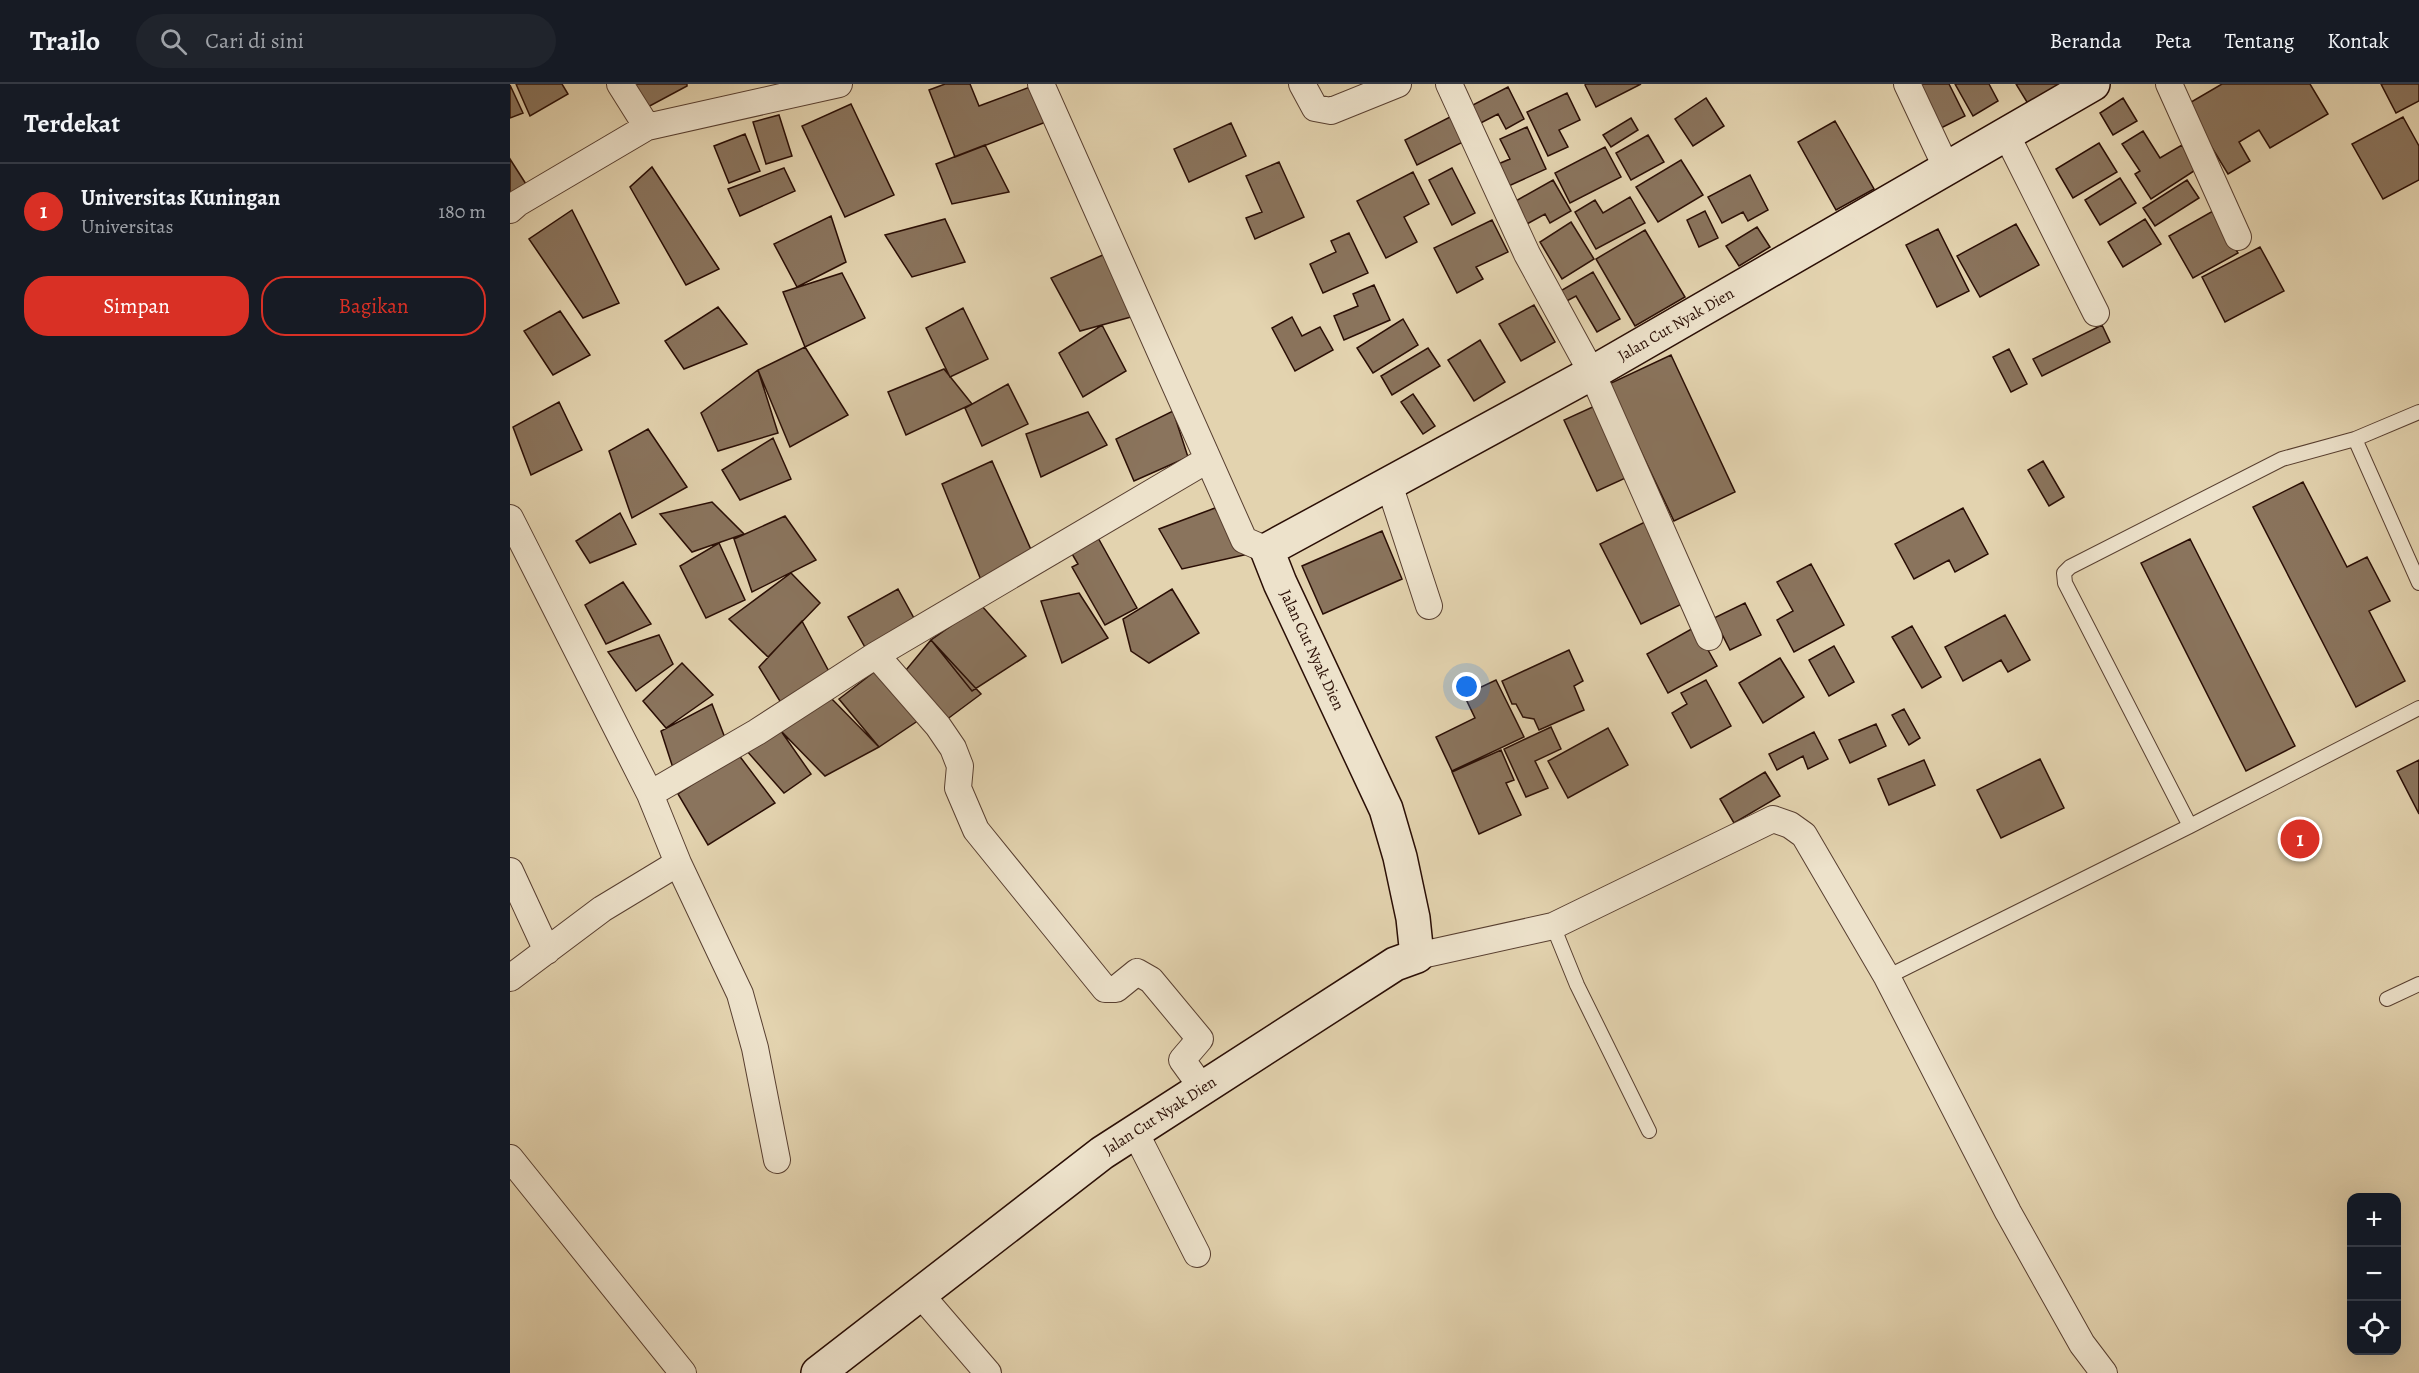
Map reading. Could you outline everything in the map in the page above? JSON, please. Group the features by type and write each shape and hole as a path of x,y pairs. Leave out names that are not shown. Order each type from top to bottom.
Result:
{"street":[{"path":"620,84 647,127"},
{"path":"510,210 518,203 647,127 839,84"},
{"path":"1041,84 1244,540 1267,550"},
{"path":"1302,84 1315,108 1331,111 1398,84"},
{"path":"1449,84 1527,254 1592,373 1709,637"},
{"path":"1907,84 1947,169"},
{"name":"Jalan Cut Nyak Dien","path":"818,1373 1102,1153 1395,964 1417,956 1413,918 1400,856 1386,809 1280,583 1267,550 1592,373 2093,84"},
{"path":"2169,84 2238,237"},
{"path":"2006,134 2096,313"},
{"path":"650,794 757,732 876,655 1207,460"},
{"path":"1389,484 1429,606"},
{"path":"510,519 650,794 678,863 740,994 765,1093 777,1160"},
{"path":"876,655 933,720 953,748 960,766 958,788 976,830 1105,989 1116,989 1137,972 1144,975 1151,980 1200,1039 1182,1060 1203,1089"},
{"path":"1417,956 1553,926 1773,819 1790,825 1803,836 1887,977 2008,1212 2082,1344 2104,1373"},
{"path":"510,978 602,909 678,863"},
{"path":"510,871 548,951"},
{"path":"1135,1132 1197,1254"},
{"path":"510,1158 683,1373"},
{"path":"920,1294 988,1373"}],"lane":[{"path":"2190,826 2106,667 2065,583 2064,573 2070,567 2143,528 2282,459 2355,439 2419,412"},
{"path":"2355,439 2419,583"},
{"path":"1887,977 2190,826 2419,708"},
{"path":"1553,926 1577,986 1649,1131"},
{"path":"2387,999 2419,984"}],"building":[{"path":"516,84 562,84 568,94 530,116"},
{"path":"633,84 687,84 687,86 646,108"},
{"path":"945,84 970,84 979,106 1038,84 1051,120 955,157 929,90"},
{"path":"1586,84 1641,84 1596,107"},
{"path":"1912,84 1949,84 1965,116 1941,128"},
{"path":"1955,84 1989,84 1998,101 1973,116"},
{"path":"2016,84 2067,84 2030,107"},
{"path":"2222,84 2310,84 2328,114 2270,148 2259,130 2239,142 2250,161 2228,174 2186,105"},
{"path":"2381,84 2419,84 2419,101 2396,113"},
{"path":"510,85 523,113 510,118"},
{"path":"1508,87 1524,119 1506,129 1498,114 1473,127 1463,110"},
{"path":"1567,93 1580,120 1559,130 1568,147 1548,156 1527,112"},
{"path":"1706,98 1724,126 1693,146 1675,119"},
{"path":"2123,98 2137,121 2113,135 2100,113"},
{"path":"851,104 894,195 845,217 802,126"},
{"path":"779,115 792,156 766,164 753,122"},
{"path":"1450,117 1463,142 1417,165 1405,140"},
{"path":"2403,117 2419,146 2419,180 2383,199 2352,144"},
{"path":"1631,118 1638,130 1611,147 1603,135"},
{"path":"1835,121 1874,189 1836,210 1798,142"},
{"path":"1231,123 1246,156 1189,182 1174,149"},
{"path":"1527,127 1546,169 1502,189 1491,167 1510,159 1500,139"},
{"path":"2143,131 2160,158 2182,145 2197,169 2151,199 2135,174 2140,171 2122,144"},
{"path":"745,134 760,171 729,183 714,146"},
{"path":"1648,135 1664,162 1631,180 1616,153"},
{"path":"2099,143 2117,172 2073,198 2056,169"},
{"path":"985,145 1009,192 952,204 936,164"},
{"path":"1605,147 1621,177 1570,203 1555,173"},
{"path":"510,159 533,195 510,207"},
{"path":"1681,160 1703,195 1658,222 1636,187"},
{"path":"1279,162 1304,217 1255,239 1246,218 1262,212 1246,176"},
{"path":"652,167 719,269 686,285 630,187"},
{"path":"784,168 795,191 740,216 728,189"},
{"path":"1452,168 1475,213 1452,225 1429,180"},
{"path":"1413,172 1429,204 1404,217 1417,242 1386,258 1357,201"},
{"path":"1750,175 1768,210 1748,221 1743,212 1722,223 1708,197"},
{"path":"2120,178 2136,203 2100,225 2085,200"},
{"path":"1553,180 1571,211 1550,223 1545,214 1527,224 1514,202"},
{"path":"2187,180 2199,198 2155,226 2143,208"},
{"path":"1630,197 1645,223 1596,249 1575,212 1595,200 1603,213"},
{"path":"572,210 619,303 583,318 529,239"},
{"path":"1705,211 1718,238 1699,247 1687,220"},
{"path":"2213,211 2238,253 2193,278 2169,236"},
{"path":"831,216 846,262 797,287 774,244"},
{"path":"945,219 965,262 912,277 885,235"},
{"path":"2145,219 2161,244 2123,267 2108,242"},
{"path":"1492,220 1508,252 1476,267 1483,279 1457,293 1434,248"},
{"path":"1571,222 1594,259 1562,279 1540,242"},
{"path":"2016,224 2039,265 1980,297 1957,256"},
{"path":"1757,227 1770,247 1739,266 1726,246"},
{"path":"1938,229 1969,291 1937,307 1906,245"},
{"path":"1645,230 1685,297 1635,326 1596,259"},
{"path":"1349,233 1368,273 1323,293 1310,264 1336,252 1331,241"},
{"path":"2260,247 2284,291 2225,322 2202,277"},
{"path":"1105,254 1131,317 1080,331 1051,278"},
{"path":"1593,272 1620,319 1597,332 1576,296 1563,303 1557,293"},
{"path":"842,273 865,318 805,347 783,292"},
{"path":"1374,285 1390,320 1344,340 1334,316 1358,306 1353,294"},
{"path":"1534,305 1555,342 1521,361 1499,324"},
{"path":"718,307 747,344 684,369 665,341"},
{"path":"963,308 988,359 950,377 926,328"},
{"path":"560,311 590,355 553,375 524,331"},
{"path":"1292,317 1302,336 1320,327 1333,350 1295,371 1272,328"},
{"path":"1403,319 1418,345 1373,373 1357,348"},
{"path":"1102,325 1126,371 1083,397 1059,353"},
{"path":"2102,325 2110,342 2042,376 2033,359"},
{"path":"1480,340 1505,382 1474,401 1448,360"},
{"path":"805,347 848,415 790,447 758,370"},
{"path":"1428,348 1440,366 1392,395 1381,376"},
{"path":"2009,349 2027,384 2011,392 1993,357"},
{"path":"1671,355 1735,492 1674,521 1609,384"},
{"path":"944,369 972,404 906,435 888,392"},
{"path":"758,370 778,433 718,451 701,413"},
{"path":"1008,384 1028,424 982,446 965,408"},
{"path":"1413,394 1435,426 1423,434 1401,402"},
{"path":"559,402 582,450 531,475 513,427"},
{"path":"1597,405 1630,476 1597,491 1564,420"},
{"path":"1173,411 1188,457 1134,481 1116,439"},
{"path":"1088,412 1107,445 1041,477 1026,434"},
{"path":"648,429 687,487 632,518 609,451"},
{"path":"773,438 791,479 740,500 722,470"},
{"path":"992,461 1032,552 981,580 942,484"},
{"path":"2043,461 2064,497 2049,506 2028,470"},
{"path":"2303,482 2347,567 2367,557 2390,601 2369,611 2405,681 2356,707 2253,507"},
{"path":"712,502 744,534 692,552 660,514"},
{"path":"1215,508 1244,555 1182,569 1159,529"},
{"path":"1963,508 1988,554 1955,572 1949,560 1914,579 1895,544"},
{"path":"620,513 636,544 590,563 576,541"},
{"path":"785,516 816,560 752,592 734,539"},
{"path":"1647,521 1688,601 1641,624 1600,544"},
{"path":"1092,527 1137,608 1105,625 1072,567 1078,564 1065,542"},
{"path":"1382,531 1402,579 1323,614 1302,566"},
{"path":"2190,539 2295,746 2246,771 2141,563"},
{"path":"719,543 745,600 706,618 680,566"},
{"path":"1811,564 1844,625 1794,652 1777,620 1793,611 1777,582"},
{"path":"791,573 820,603 768,657 729,619"},
{"path":"623,582 651,624 606,644 585,605"},
{"path":"898,589 915,620 866,649 848,617"},
{"path":"1172,589 1199,633 1149,663 1131,651 1123,619"},
{"path":"1079,593 1108,638 1062,663 1041,601"},
{"path":"1745,603 1761,635 1730,650 1714,618"},
{"path":"981,605 1026,656 972,691 931,640"},
{"path":"2005,615 2030,660 2008,672 2001,660 1963,681 1945,647"},
{"path":"802,621 834,681 783,706 759,667"},
{"path":"1912,626 1941,677 1922,688 1892,637"},
{"path":"1695,627 1717,666 1668,693 1647,654"},
{"path":"659,635 673,664 636,691 608,652"},
{"path":"931,640 981,694 938,726 906,670"},
{"path":"1834,646 1854,682 1829,696 1809,660"},
{"path":"1569,650 1583,681 1574,686 1584,710 1539,730 1534,719 1523,717 1516,704 1512,704 1502,681"},
{"path":"1780,658 1804,697 1763,723 1739,683"},
{"path":"682,663 713,695 666,728 643,701"},
{"path":"878,669 928,714 879,747 839,699"},
{"path":"1496,680 1524,737 1452,771 1436,737 1475,718 1464,695"},
{"path":"1706,680 1731,726 1691,748 1672,713 1687,704 1681,693"},
{"path":"827,694 879,747 825,776 781,731"},
{"path":"712,704 725,738 673,768 661,731"},
{"path":"1904,709 1920,738 1909,745 1892,715"},
{"path":"1876,724 1886,746 1850,763 1839,740"},
{"path":"1551,727 1561,749 1535,761 1548,788 1526,797 1504,749"},
{"path":"1608,728 1628,765 1568,798 1548,761"},
{"path":"781,731 811,774 784,793 746,750"},
{"path":"1814,732 1828,759 1808,769 1803,756 1777,770 1769,754"},
{"path":"1501,750 1514,780 1506,783 1521,815 1479,834 1452,772"},
{"path":"738,754 775,803 708,845 678,794"},
{"path":"2040,759 2064,808 2001,838 1977,790"},
{"path":"1924,760 1935,785 1889,805 1878,779"},
{"path":"2419,760 2419,814 2397,771"},
{"path":"1765,772 1780,796 1734,823 1720,799"}],"place":[{"name":"Universitas Kuningan","path":"2300,839"}]}
